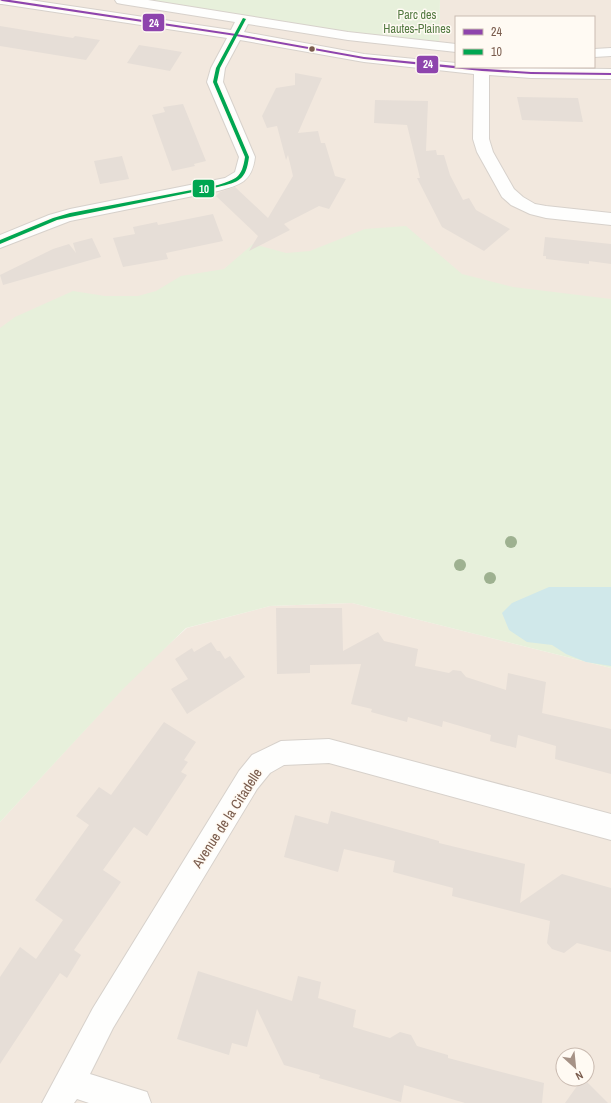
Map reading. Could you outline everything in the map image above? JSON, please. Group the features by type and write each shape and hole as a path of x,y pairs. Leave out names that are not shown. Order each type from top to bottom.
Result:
{"street":[{"path":"2,0 236,35 364,58 455,67"},
{"path":"122,0 362,38 455,48"},
{"path":"0,242 55,219 218,186 242,176 246,167 247,157 215,82 218,68 244,19"},
{"path":"595,53 611,52"},
{"path":"462,68 539,73 611,74"},
{"path":"482,70 481,139 484,152 508,193 517,201 530,208 546,212 611,220"},
{"name":"Avenue de la Citadelle","path":"136,1103 63,1093 103,1018 248,780 261,764 281,753 328,751 611,827"}],"shaded area":[{"path":"0,0 122,0 439,47 440,0 611,0 611,304 0,353"},
{"path":"352,603 611,668 611,1103 0,1103 0,822 139,671 187,628 270,606"}],"green space":[{"name":"Parc des Hautes-Plaines","path":"122,0 440,0 439,47"},
{"path":"406,226 462,274 513,287 611,299 611,668 352,603 270,606 186,628 124,688 0,822 0,328 15,317 73,291 105,296 138,296 156,291 181,276 224,269 253,244 286,253 310,251 365,229"}],"water":[{"path":"549,587 611,587 611,666 586,662 566,654 552,645 527,642 509,630 502,613 512,603"}],"building":[{"path":"0,26 73,38 75,36 100,40 86,60 0,46"},
{"path":"139,45 182,52 170,71 127,63"},
{"path":"295,73 322,78 298,133 318,131 321,143 325,143 335,176 346,179 329,209 319,206 284,224 290,230 249,251 258,236 216,196 220,192 235,187 268,218 293,176 288,155 286,160 277,126 267,128 262,116 276,88 295,85"},
{"path":"517,97 578,98 583,122 522,120"},
{"path":"375,100 428,101 426,151 436,150 437,155 444,155 450,175 463,200 469,198 476,210 510,229 484,251 442,227 417,178 420,178 407,125 374,123"},
{"path":"183,104 206,161 194,164 195,166 172,171 152,115 165,112 163,107"},
{"path":"122,156 129,179 100,184 94,161"},
{"path":"213,214 223,241 166,253 168,259 123,267 113,238 135,234 133,227 157,222 158,225"},
{"path":"545,237 611,244 611,264 589,261 589,264 546,259 546,256 543,256"},
{"path":"92,238 101,257 3,285 0,275 53,249 69,244 76,253 73,243"},
{"path":"276,608 342,608 343,651 378,632 384,641 418,649 415,666 449,673 453,670 461,671 466,677 506,690 508,673 546,682 542,713 611,729 611,774 555,759 556,746 518,735 516,748 490,741 491,735 443,721 442,727 408,717 407,722 371,712 372,709 351,704 361,664 310,665 310,673 277,674"},
{"path":"211,642 217,651 220,651 225,659 230,656 245,677 187,714 171,689 188,679 175,659 192,648 194,652"},
{"path":"164,722 196,742 184,760 188,762 181,772 187,775 147,836 134,827 103,870 121,882 74,950 81,955 67,978 60,973 0,1064 0,977 20,947 36,959 63,920 35,900 89,825 76,816 99,787 111,795"},
{"path":"331,811 439,841 439,843 525,864 520,903 562,874 611,888 611,952 577,943 564,953 552,949 547,943 550,921 452,896 453,888 393,872 395,861 344,849 338,872 284,857 295,815 328,824"},
{"path":"198,971 292,1001 298,976 321,982 318,998 356,1010 353,1027 390,1038 400,1032 411,1035 417,1046 448,1055 448,1058 544,1083 542,1103 465,1103 404,1085 401,1102 319,1078 320,1075 284,1065 257,1009 247,1047 232,1043 229,1055 177,1039"},
{"path":"576,1087 592,1087 608,1103 565,1103"}],"transit line":[{"name":"24","path":"2,0 236,35 364,58 455,67"},
{"name":"10","path":"0,242 55,219 218,186 239,178 244,170 247,157 215,82 218,68 244,19"},
{"name":"24","path":"462,68 531,73 611,74"}]}
